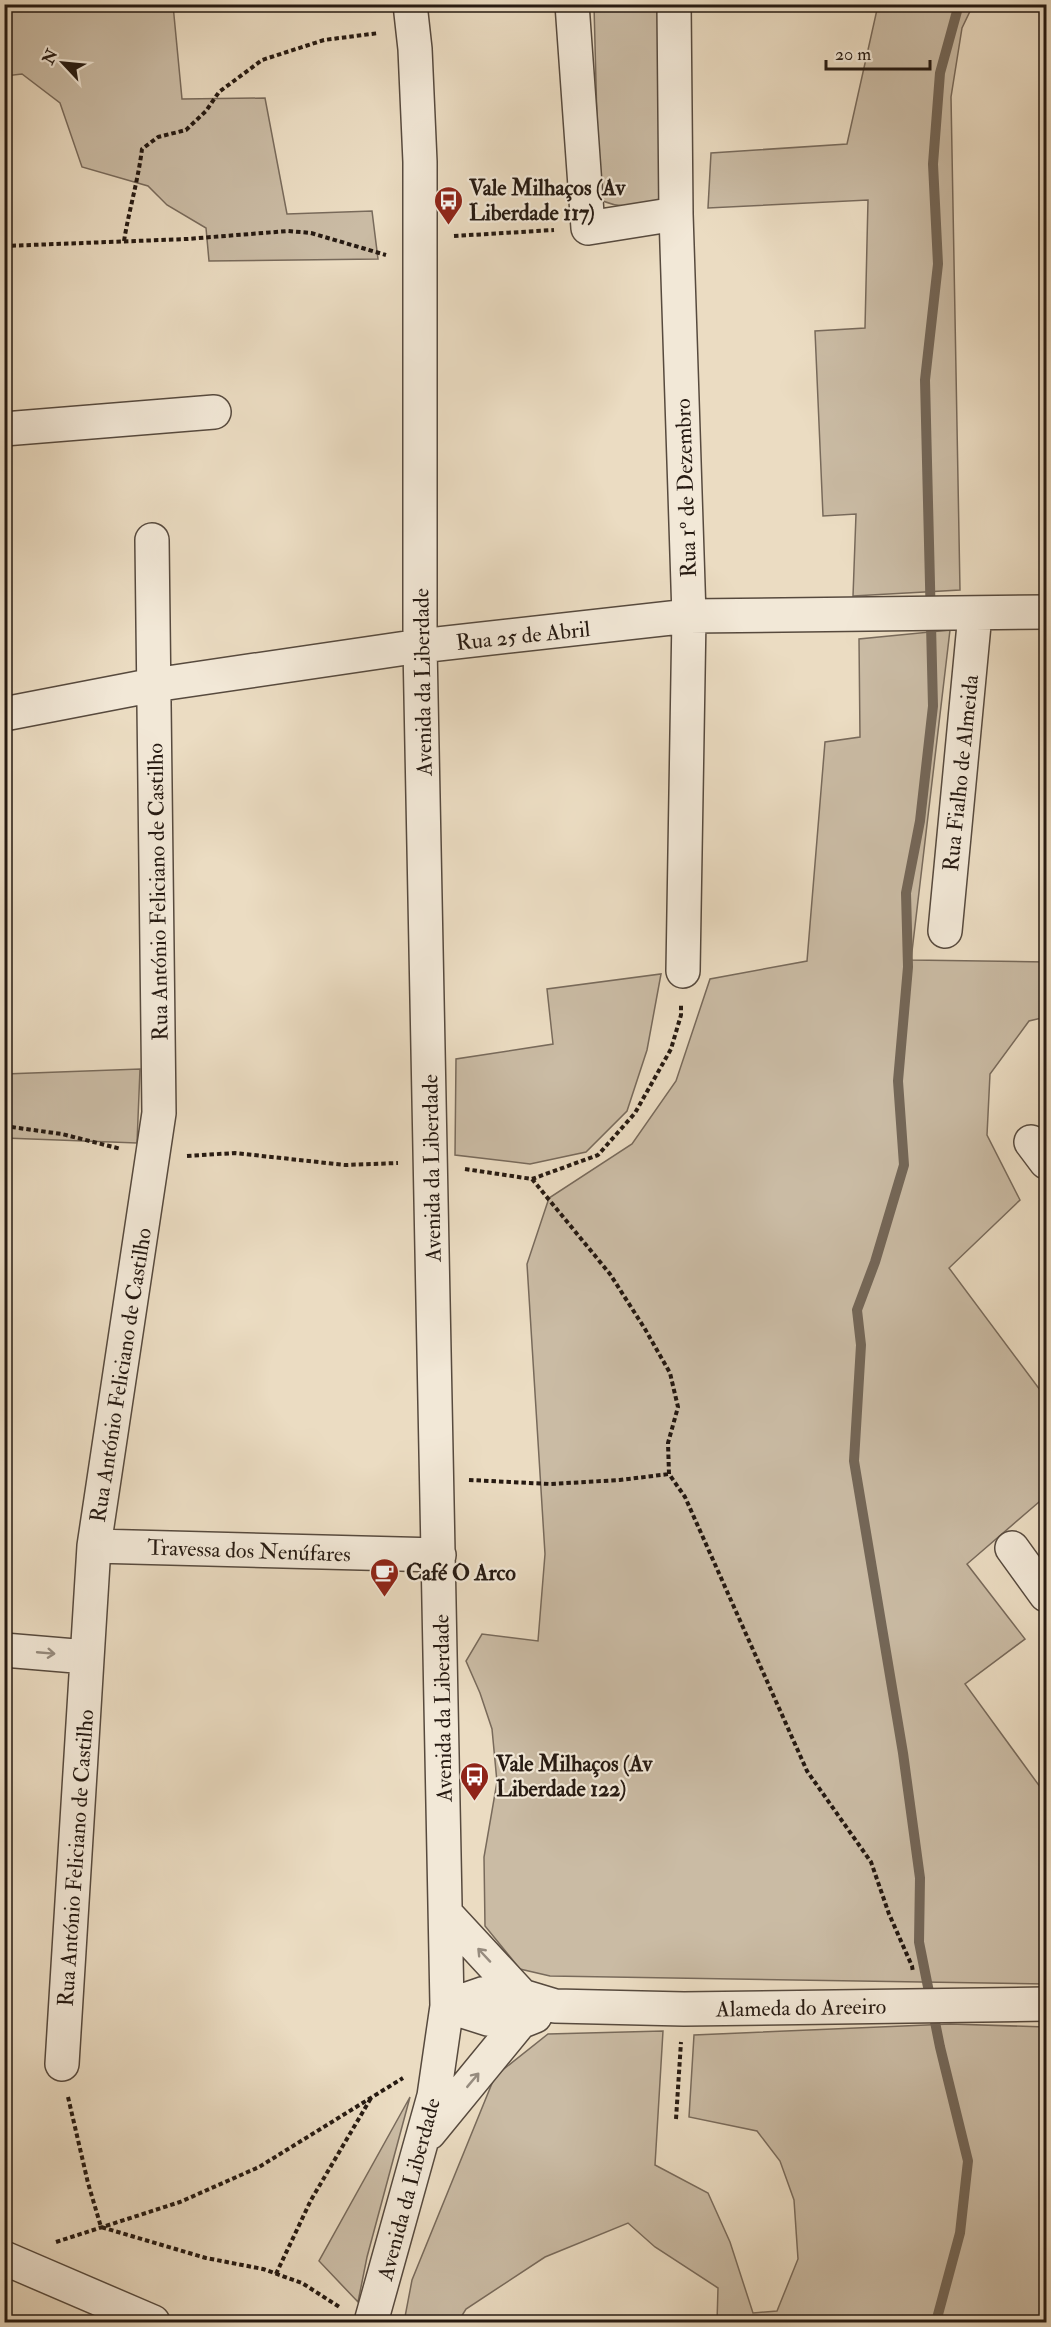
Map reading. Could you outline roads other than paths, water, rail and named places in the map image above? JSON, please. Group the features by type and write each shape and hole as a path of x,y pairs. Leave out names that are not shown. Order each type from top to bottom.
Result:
{"street":[{"path":"572,4 588,228 676,214"},
{"name":"Rua 1º de Dezembro","path":"674,4 676,214 689,616 684,971"},
{"name":"Avenida da Liberdade","path":"359,2317 423,2141 441,2061 447,2006 447,1915 420,646 420,162 412,17"},
{"path":"4,429 214,412"},
{"name":"Rua António Feliciano de Castilho","path":"62,2064 94,1546 159,1113 152,540"},
{"name":"Rua 25 de Abril","path":"4,714 154,685 420,646 689,616 1047,612"},
{"name":"Rua Fialho de Almeida","path":"945,931 975,614"},
{"name":"Travessa dos Nenúfares","path":"94,1546 439,1555"},
{"path":"1012,1548 1047,1595"},
{"path":"4,1650 87,1657"},
{"path":"447,1915 521,2009"},
{"name":"Alameda do Areeiro","path":"447,2006 482,1994 496,1993 521,2009 555,2006 684,2009 1047,2004"},
{"name":"Alameda do Areeiro","path":"423,2141 521,2009"},
{"path":"13,2262 153,2322"}],"waterway":[{"path":"936,2322 960,2233 968,2161 940,2047 919,1942 920,1878 903,1753 854,1461 861,1345 857,1310 875,1262 904,1165 898,1081 908,967 906,893 920,821 933,706 925,380 938,264 933,164 940,73 959,4"}],"place":[{"name":"Vale Milhaços (Av Liberdade 117)","path":"448,226"},
{"name":"Café O Arco","path":"385,1598"},
{"name":"Vale Milhaços (Av Liberdade 122)","path":"475,1802"}]}
